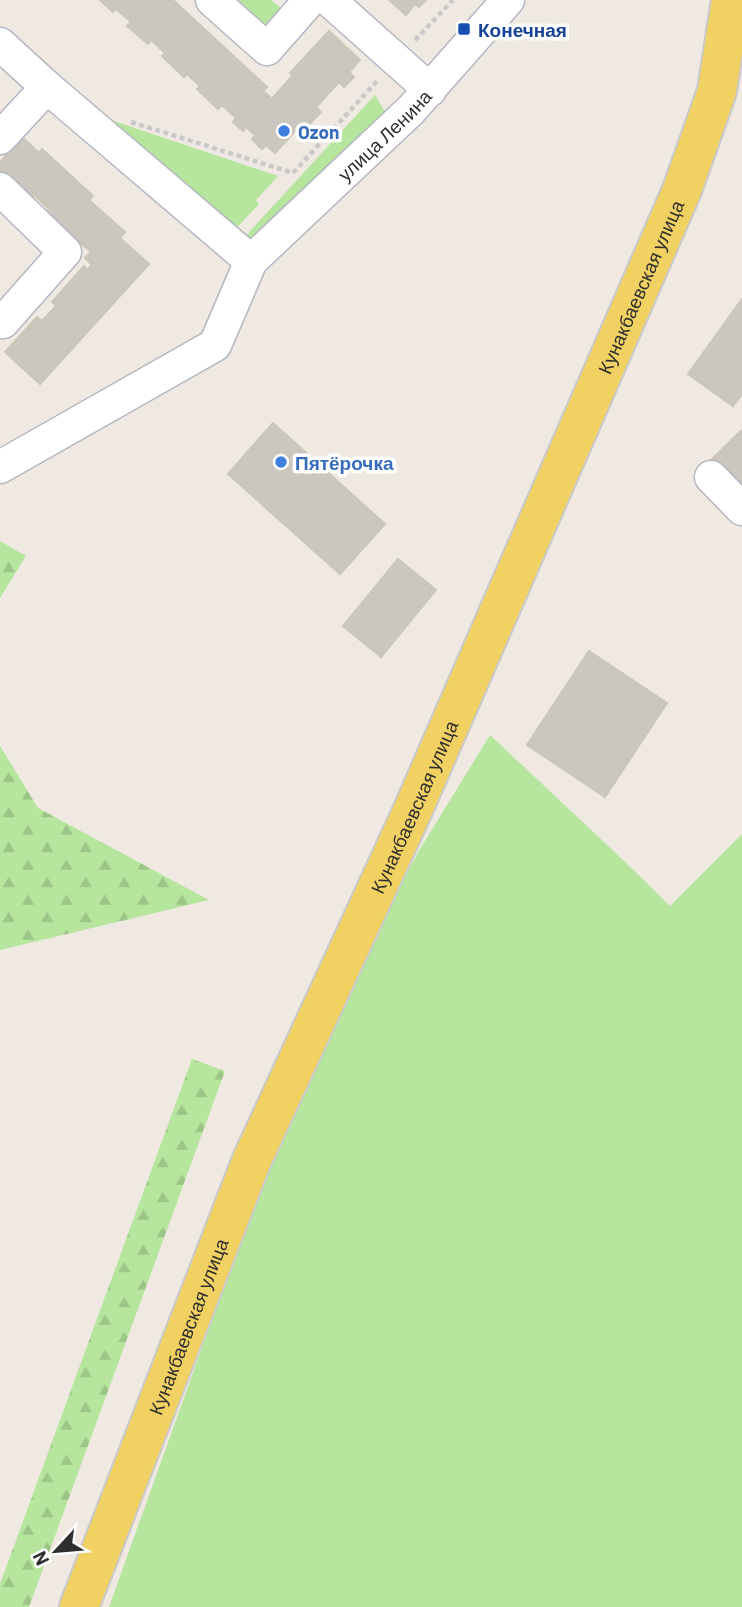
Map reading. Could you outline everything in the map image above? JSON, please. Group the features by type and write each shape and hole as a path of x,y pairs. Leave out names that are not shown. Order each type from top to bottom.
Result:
{"main road":[{"name":"Кунакбаевская улица","path":"79,1607 251,1162 412,812 682,190 717,91 731,0"}],"street":[{"path":"212,0 267,49 310,0"},
{"path":"329,0 430,90"},
{"name":"улица Ленина","path":"251,261 411,110 508,0"},
{"path":"0,44 251,261 215,345 0,467"},
{"path":"0,138 47,87"},
{"path":"0,189 65,252 3,321"},
{"path":"711,477 742,509"}],"path":[{"path":"128,121 292,173 453,0"}],"green space":[{"path":"239,0 271,0 287,13 276,25 254,27 233,5"},
{"path":"375,95 385,112 270,240 241,241"},
{"path":"93,114 278,176 256,200 259,204 227,238"},
{"path":"0,541 26,556 0,598"},
{"path":"490,735 670,906 742,834 742,1607 109,1607 260,1186 365,949 420,849"},
{"path":"0,746 38,808 209,900 0,950"},
{"path":"192,1059 225,1071 29,1607 0,1607 0,1584"}],"building":[{"path":"100,0 173,0 267,87 263,91 272,99 293,75 290,73 329,31 360,60 349,72 354,77 344,87 339,82 316,107 321,112 301,133 297,129 275,153 266,145 262,149 252,139 255,135 246,127 243,131 233,122 236,118 222,105 218,109 197,89 200,86 187,74 184,77 162,56 165,53 151,40 148,44 127,26 131,22 116,9 113,12"},
{"path":"389,0 426,0 419,7 415,4 406,15"},
{"path":"22,137 39,153 42,149 93,196 89,200 125,232 120,238 149,264 40,384 5,352 37,317 42,321 56,306 52,302 84,266 87,270 92,265 85,258 91,252 46,213 49,209 34,195 30,199 0,172 0,162"},
{"path":"742,299 742,394 733,406 688,374"},
{"path":"273,423 385,524 340,574 228,474"},
{"path":"742,430 742,493 711,460"},
{"path":"398,559 436,590 381,657 343,626"},
{"path":"589,651 667,703 605,797 527,745"}],"place":[{"name":"Конечная","path":"464,29"},
{"name":"Ozon","path":"284,131"},
{"name":"Пятёрочка","path":"281,462"}]}
